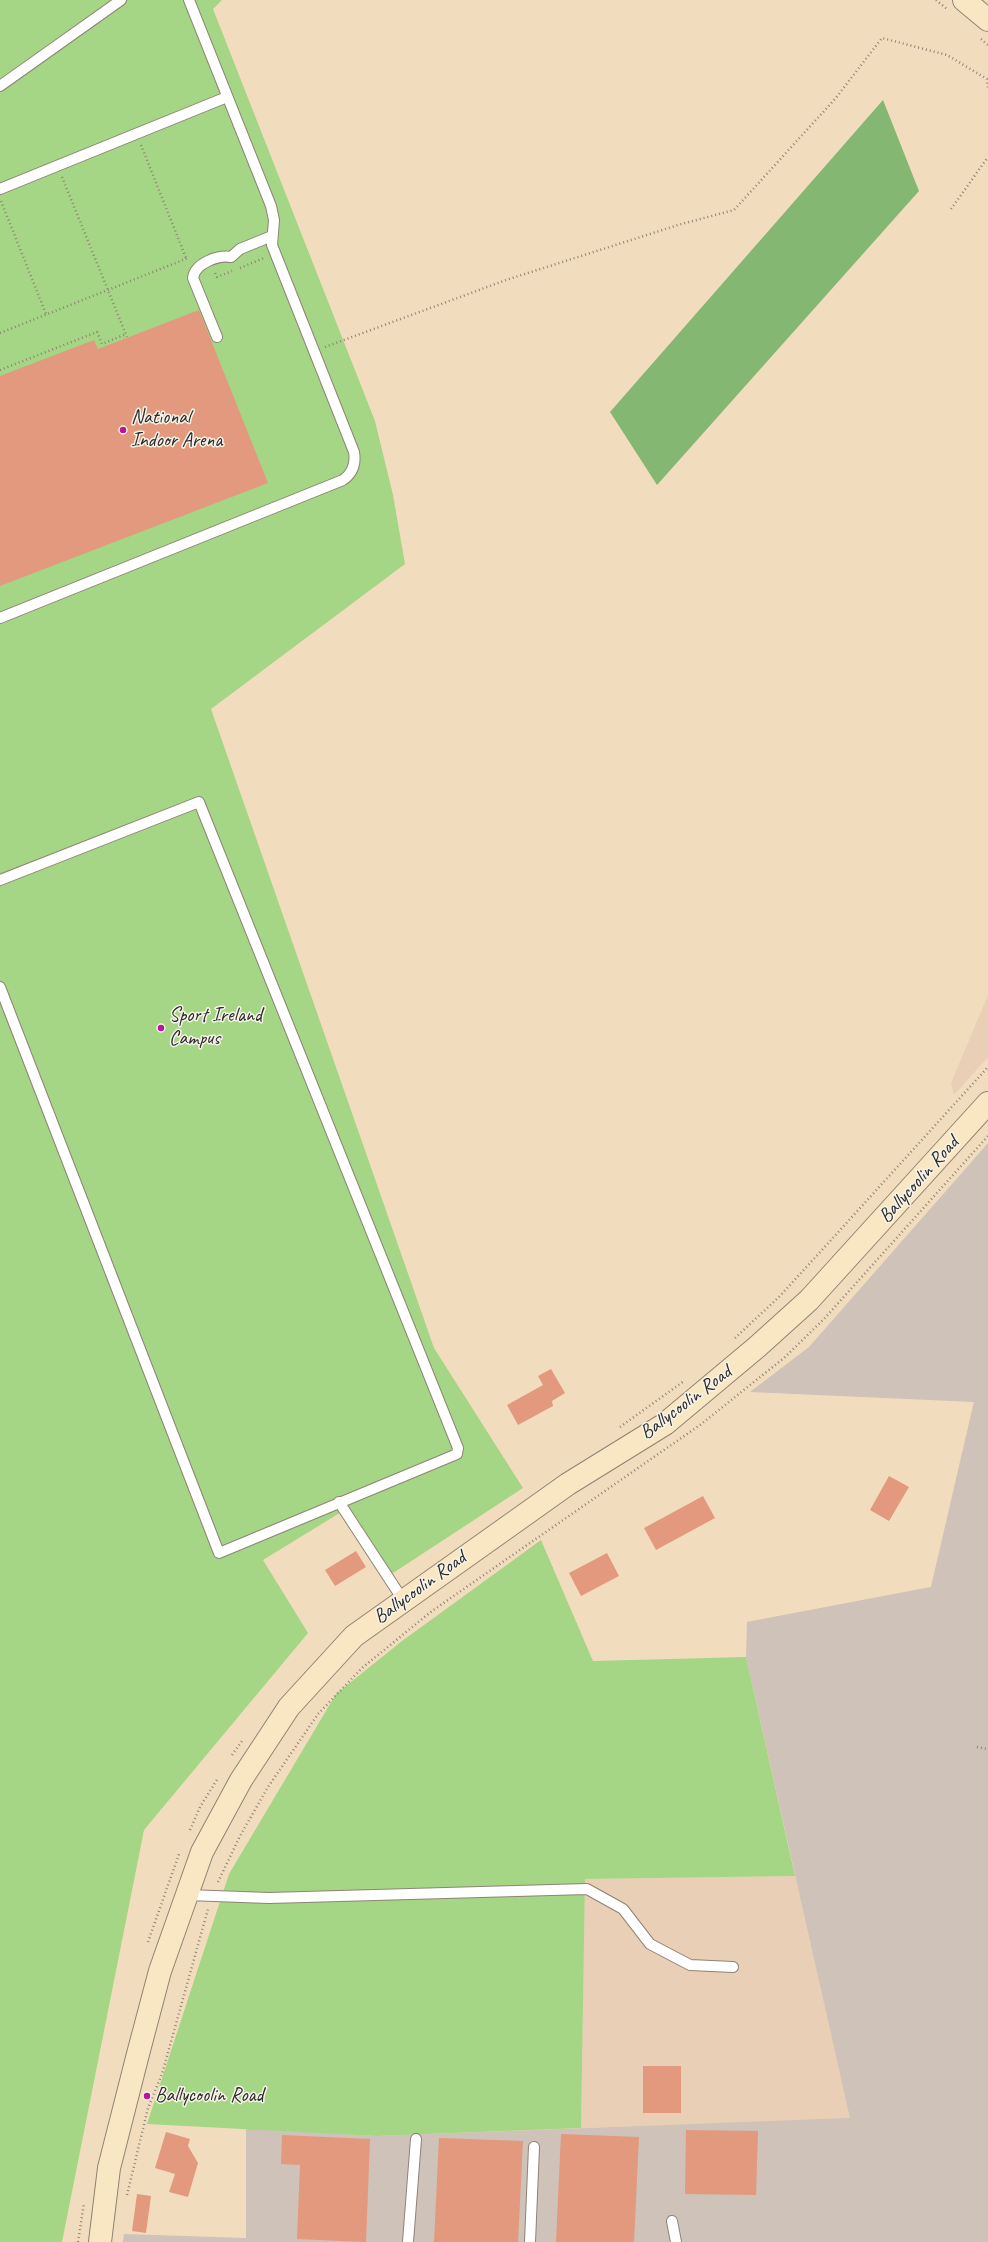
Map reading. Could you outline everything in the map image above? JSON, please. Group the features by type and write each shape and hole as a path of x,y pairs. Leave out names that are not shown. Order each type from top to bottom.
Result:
{"street":[{"path":"964,0 988,20"},
{"name":"Ballycoolin Road","path":"100,2242 109,2168 160,1971 202,1852 241,1780 289,1707 354,1636 568,1484 665,1424 757,1347 809,1300 988,1103"}],"lane":[{"path":"0,86 121,0"},
{"path":"0,618 348,477 354,466 354,452 272,245 274,220 271,206 189,0"},
{"path":"0,189 136,133 227,98"},
{"path":"217,336 193,278 199,266 223,256 231,257 240,249 272,236"},
{"path":"0,880 199,802 458,1448 458,1454 452,1458 339,1502 219,1553 0,987"},
{"path":"339,1502 403,1600"},
{"path":"187,1895 269,1898 587,1889 623,1909 650,1944 690,1965 733,1967"},
{"path":"408,2242 416,2139"},
{"path":"530,2242 534,2147"},
{"path":"672,2221 676,2242"}],"path":[{"path":"314,351 506,280 678,225 734,210 834,99 882,38 947,55 987,79 988,88"},
{"path":"136,133 186,258"},
{"path":"951,209 988,157"},
{"path":"0,370 97,332 102,344 126,336 57,165"},
{"path":"0,199 46,314"},
{"path":"0,333 206,251 217,277 275,254"},
{"path":"731,1341 778,1297 811,1262 988,1067"},
{"path":"221,1874 240,1836 268,1787 318,1714 362,1668 432,1611 700,1425 784,1358 824,1319 988,1136"},
{"path":"619,1428 687,1378"},
{"path":"230,1759 243,1740"},
{"path":"977,1747 988,1749"},
{"path":"188,1835 200,1807 221,1773"},
{"path":"147,1946 172,1870 181,1849"},
{"path":"126,2198 148,2108 162,2074 206,1914"},
{"path":"78,2242 84,2201"}],"shaded area":[{"path":"988,995 988,1057 954,1095 951,1083"},
{"path":"988,1143 988,2242 123,2242 124,2234 246,2238 246,2128 377,2136 850,2118 746,1657 747,1622 931,1587 974,1402 750,1392 809,1347"},
{"path":"974,1401 988,2228 850,2119 581,2128 585,1879 795,1876 747,1622 931,1587"}],"green space":[{"name":"Sport Ireland Campus","path":"0,0 222,0 213,9 375,421 393,495 405,564 211,709 434,1348 523,1488 390,1575 343,1511 263,1560 308,1633 144,1830 62,2242 0,2242"},
{"path":"883,100 919,191 657,485 610,412"},
{"path":"541,1540 593,1661 746,1657 795,1876 585,1879 581,2128 377,2136 147,2124 229,1874 336,1694 402,1641"}],"building":[{"name":"National Indoor Arena","path":"199,310 268,483 0,586 0,376 94,340 98,349"},
{"path":"551,1369 565,1393 552,1401 553,1406 518,1425 507,1405 543,1385 538,1376"},
{"path":"889,1476 909,1487 889,1521 870,1510"},
{"path":"703,1496 715,1518 656,1550 644,1528"},
{"path":"356,1551 366,1567 335,1586 325,1570"},
{"path":"607,1553 619,1576 581,1596 569,1573"},
{"path":"643,2066 681,2066 681,2113 643,2113"},
{"path":"686,2130 758,2131 756,2195 685,2194"},
{"path":"166,2132 190,2139 188,2146 198,2163 188,2197 169,2192 175,2174 155,2168"},
{"path":"561,2134 639,2137 634,2242 556,2242"},
{"path":"282,2135 370,2139 366,2242 297,2239 300,2165 281,2164"},
{"path":"439,2138 523,2141 518,2242 434,2242"},
{"path":"137,2194 151,2196 146,2233 132,2231"}],"place":[{"name":"National Indoor Arena","path":"123,430"},
{"name":"Sport Ireland Campus","path":"161,1028"},
{"name":"Ballycoolin Road","path":"147,2096"}]}
